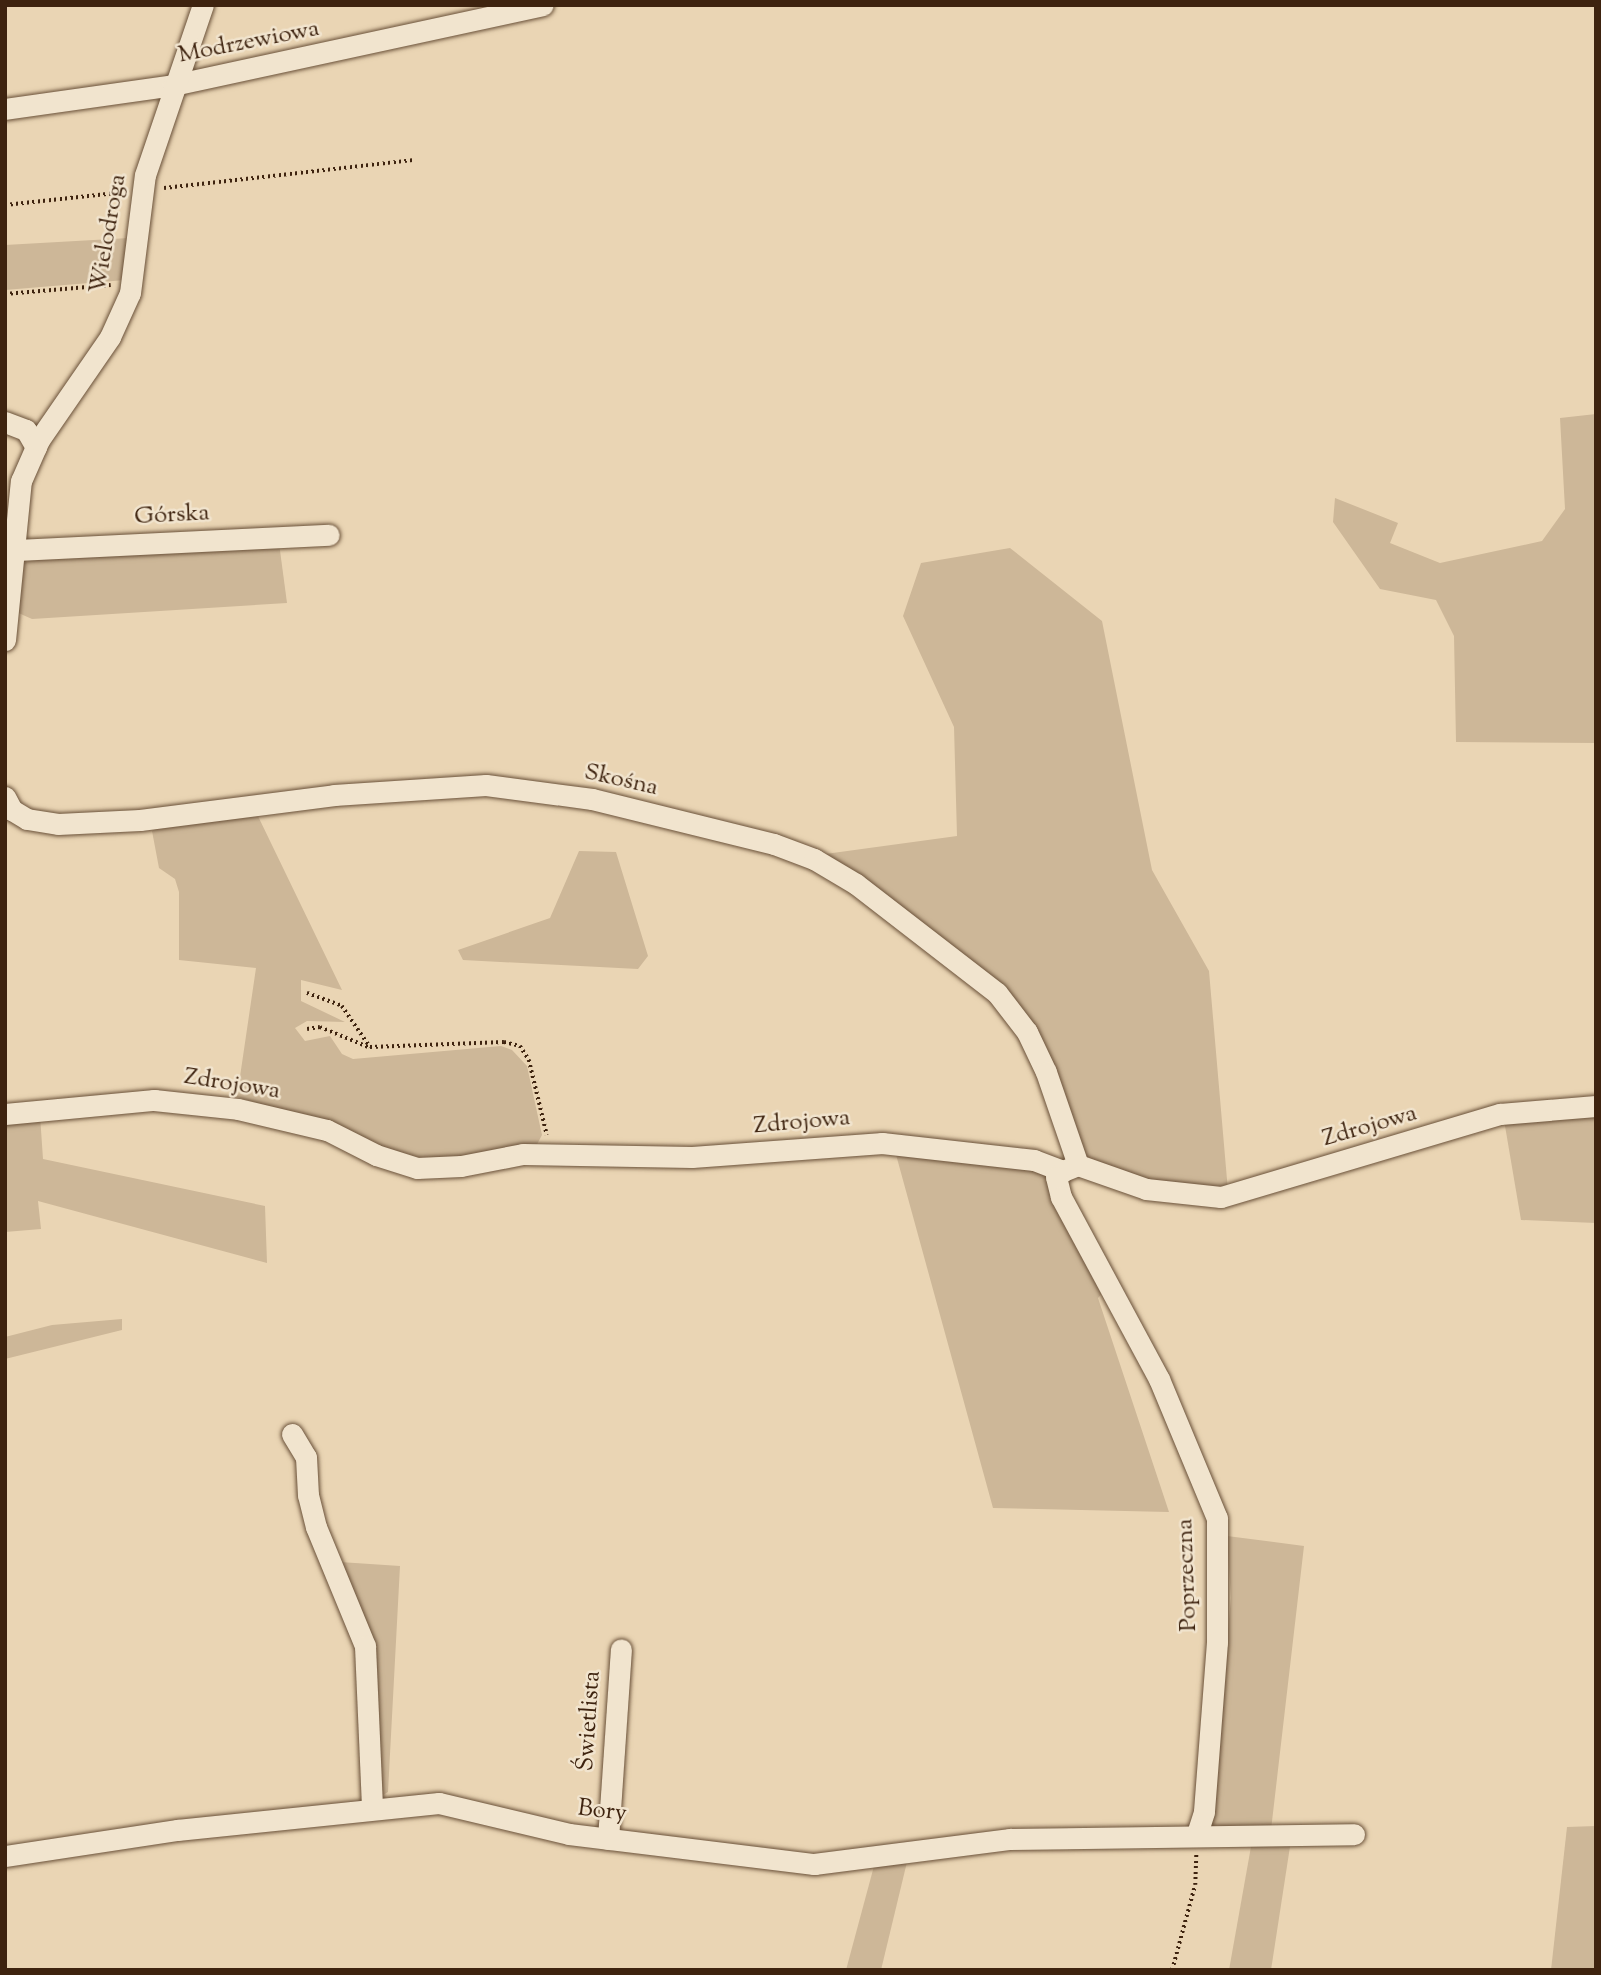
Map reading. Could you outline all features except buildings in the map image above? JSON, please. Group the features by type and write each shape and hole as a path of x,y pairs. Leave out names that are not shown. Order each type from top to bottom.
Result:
{"street":[{"name":"Wielodroga","path":"9,577 17,550 21,481 36,447 110,337 132,284 143,190 173,85 203,5"},
{"name":"Modrzewiowa","path":"5,109 173,85 542,5"},
{"path":"5,422 26,430 36,447"},
{"name":"Górska","path":"17,550 329,535"},
{"path":"5,640 9,577"},
{"name":"Skośna","path":"5,797 12,810 27,819 58,824 140,820 347,793 486,785 592,799 774,844 814,859 856,884 997,993 1031,1042 1071,1168"},
{"name":"Zdrojowa","path":"5,1114 154,1100 238,1109 327,1130 376,1155 417,1168 551,1154 692,1157 882,1143 1034,1160 1146,1189 1221,1197 1500,1114 1596,1106"},
{"name":"Poprzeczna","path":"1071,1168 1056,1177 1061,1197 1159,1379 1217,1518 1217,1642 1204,1812 1197,1835"},
{"path":"292,1434 306,1457 307,1495 316,1527 365,1646 372,1809"},
{"name":"Świetlista","path":"608,1839 621,1649"},
{"name":"Bory","path":"5,1856 177,1830 439,1803 608,1839 814,1864 1010,1839 1354,1834"}],"path":[{"path":"5,205 412,160"},
{"path":"5,294 132,284"},
{"path":"307,993 342,1006 370,1047"},
{"path":"307,1029 320,1027 370,1047 504,1042 520,1046 529,1060 551,1154"},
{"path":"1172,1970 1195,1885 1197,1835"}],"shaded area":[{"path":"129,238 125,280 5,290 5,245"},
{"path":"1596,414 1596,743 1456,742 1454,636 1436,600 1380,589 1333,522 1335,498 1398,523 1390,543 1440,563 1542,541 1565,509 1560,418"},
{"path":"279,543 287,603 32,619 14,611 22,564 38,557"},
{"path":"1010,548 1102,621 1152,870 1209,971 1228,1191 1149,1185 1083,1155 1020,1014 818,855 957,836 954,727 903,616 921,563"},
{"path":"256,812 342,990 301,980 301,1001 345,1022 307,1021 295,1028 305,1041 330,1036 342,1054 353,1059 501,1046 512,1050 527,1066 542,1135 535,1148 420,1164 333,1125 237,1097 256,968 179,960 179,892 175,879 159,868 152,831 164,823"},
{"path":"579,851 616,852 648,956 638,969 463,960 458,950 550,918"},
{"path":"1596,1112 1596,1223 1521,1220 1504,1120"},
{"path":"40,1115 43,1159 265,1206 267,1263 38,1201 41,1229 5,1232 5,1118"},
{"path":"895,1151 1009,1161 1044,1173 1106,1289 1098,1298 1169,1512 993,1508"},
{"path":"122,1319 122,1330 5,1359 5,1337 52,1325"},
{"path":"1227,1536 1304,1546 1271,1830 1210,1826 1231,1598"},
{"path":"340,1562 400,1566 388,1792 383,1795 377,1795 369,1646"},
{"path":"1596,1826 1596,1970 1551,1970 1567,1827"},
{"path":"1291,1840 1271,1970 1229,1970 1252,1841"},
{"path":"907,1862 881,1970 846,1970 874,1866"}]}
